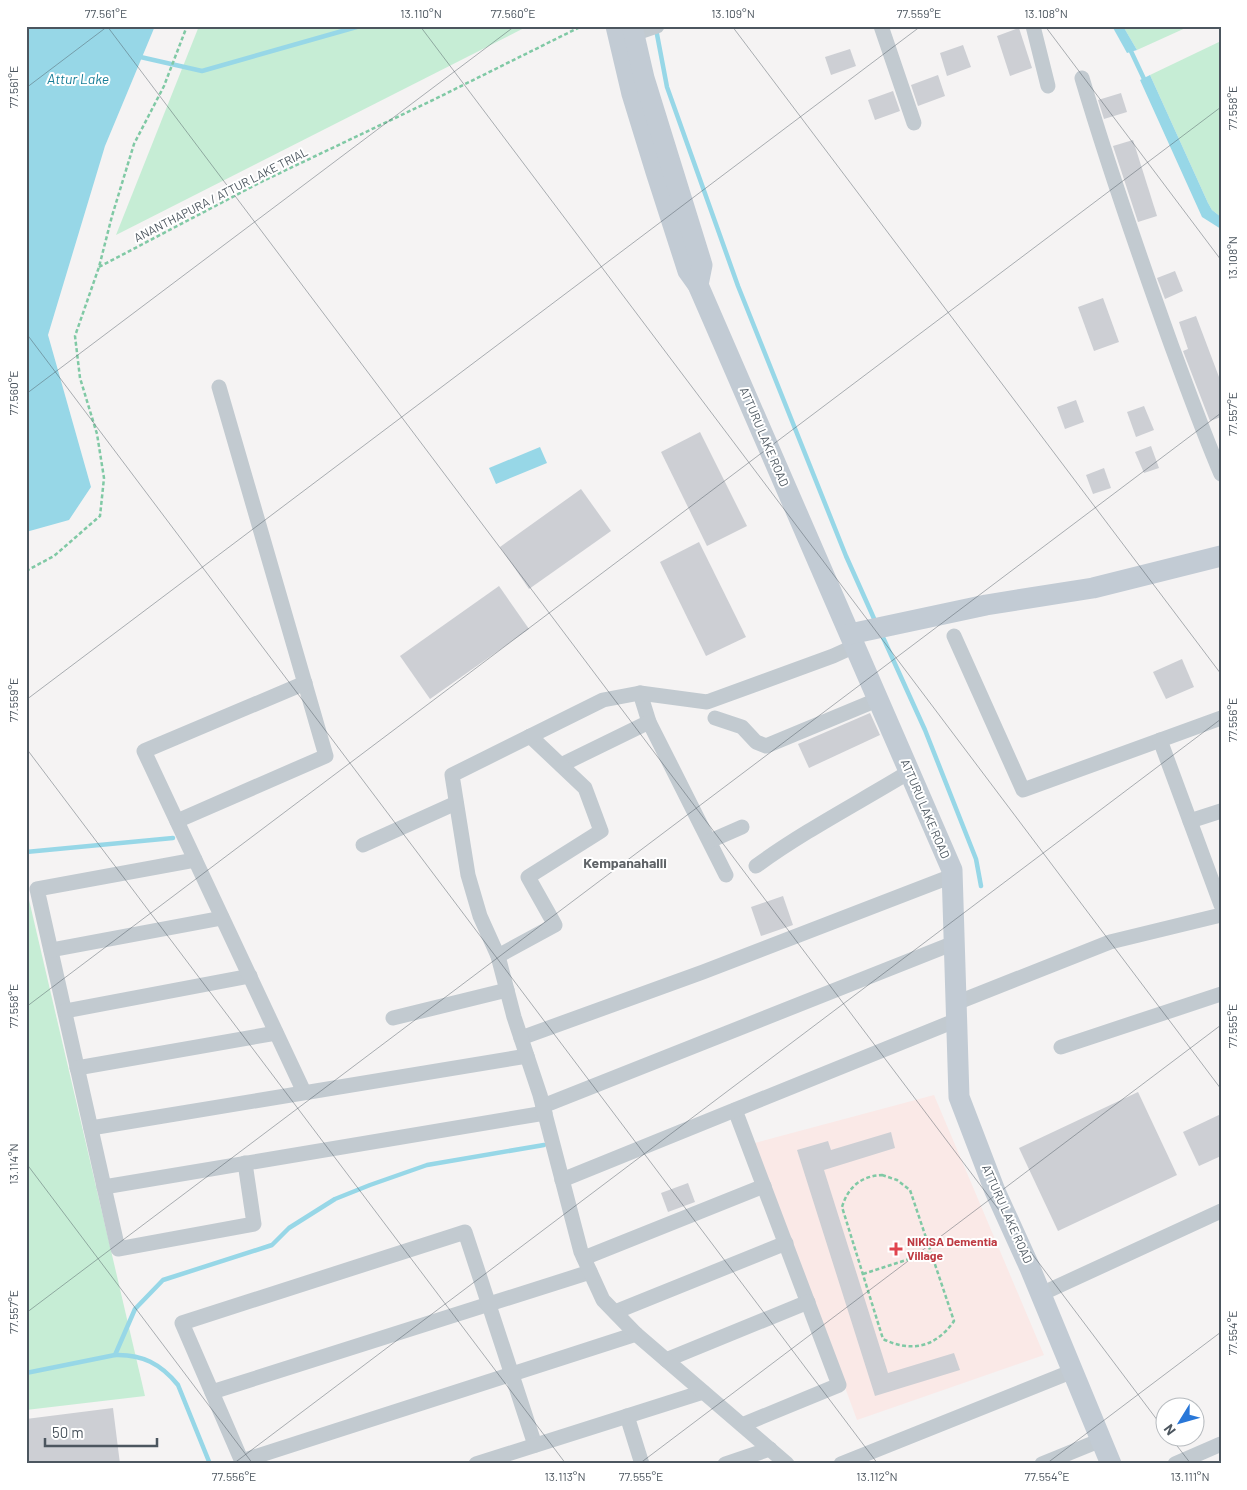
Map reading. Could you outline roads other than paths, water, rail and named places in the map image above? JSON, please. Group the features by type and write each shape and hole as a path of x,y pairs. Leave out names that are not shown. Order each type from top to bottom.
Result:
{"street":[{"path":"625,31 657,26"},
{"path":"881,26 914,123"},
{"path":"1033,26 1048,86"},
{"name":"ATTURU LAKE ROAD","path":"625,31 644,78 702,266 698,285 952,870 960,1097 995,1191 1041,1294 1110,1464"},
{"path":"1082,78 1106,159 1136,249 1207,442 1221,474"},
{"path":"177,821 326,756 219,387"},
{"path":"787,1464 636,1334 603,1300 581,1252 544,1109 521,1038 498,956 480,916 468,875 452,775 603,700 640,693 707,702 833,656 852,640 986,606 1094,588 1221,556"},
{"path":"954,636 1023,790 1221,718"},
{"path":"304,1092 144,751 305,683"},
{"path":"640,693 649,722 726,875"},
{"path":"715,718 742,727 756,742 766,746 872,702"},
{"path":"561,765 649,722"},
{"path":"498,956 555,925 528,877 601,831 585,788 530,736"},
{"path":"1160,740 1221,905"},
{"path":"756,866 802,834 910,772"},
{"path":"363,844 456,803"},
{"path":"1190,821 1221,811"},
{"path":"710,842 742,828"},
{"path":"195,860 37,889 118,1249 254,1224 245,1163"},
{"path":"521,1038 703,972 952,876"},
{"path":"562,1180 736,1110 1110,942 1221,915"},
{"path":"51,950 222,918"},
{"path":"104,1187 544,1109 954,943"},
{"path":"64,1011 250,976"},
{"path":"393,1018 507,990"},
{"path":"1061,1047 1221,994"},
{"path":"77,1068 276,1033"},
{"path":"91,1128 527,1056"},
{"path":"736,1110 839,1385 742,1425"},
{"path":"212,1392 488,1304 587,1265 764,1186"},
{"path":"1041,1294 1221,1211"},
{"path":"535,1445 512,1374 488,1304 465,1232 182,1323 243,1462 512,1374 636,1334"},
{"path":"615,1312 786,1243"},
{"path":"666,1360 808,1302"},
{"path":"841,1464 1073,1371"},
{"path":"476,1464 703,1392"},
{"path":"627,1416 642,1464"},
{"path":"1042,1464 1101,1440"},
{"path":"1175,1464 1221,1444"},
{"path":"725,1464 770,1449"}],"water":[{"name":"Attur Lake","path":"26,26 155,26 105,146 48,335 91,487 69,520 26,532"},
{"path":"1112,26 1123,26 1137,50 1127,53"},
{"path":"1150,75 1208,203 1212,210 1221,217 1221,229 1202,217 1140,80"},
{"path":"540,447 547,463 496,484 489,468"}],"waterway":[{"path":"136,56 202,71 360,26"},
{"path":"656,29 667,87 738,286 846,556 876,623"},
{"path":"1129,47 1145,81"},
{"path":"881,633 925,730 976,859 981,886"},
{"path":"26,852 173,838"},
{"path":"26,1373 115,1355 135,1309 163,1280 272,1245 289,1228 335,1199 427,1165 544,1145"},
{"path":"115,1355 134,1356 150,1362 165,1371 172,1378 178,1385 210,1464"}],"place":[{"name":"NIKISA Dementia Village","path":"896,1249"}],"district":[{"name":"Kempanahalli","path":"625,863"}]}
